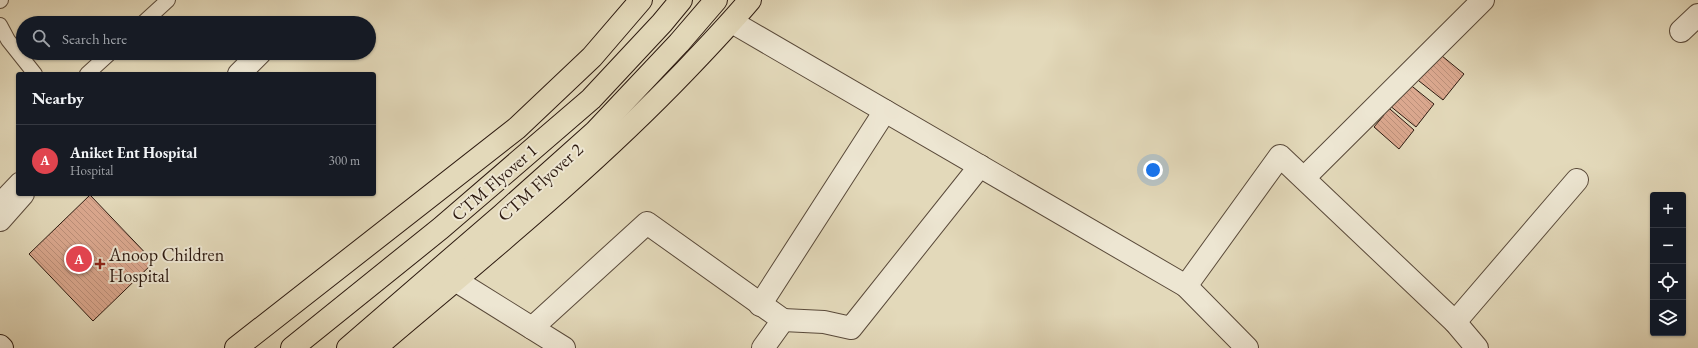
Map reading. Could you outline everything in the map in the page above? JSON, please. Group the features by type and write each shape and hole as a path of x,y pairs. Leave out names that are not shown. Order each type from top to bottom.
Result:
{"main road":[{"path":"236,348 517,128 592,57 641,0"},
{"name":"CTM Flyover 1","path":"292,348 440,228 591,99 662,23 681,0"},
{"name":"CTM Flyover 2","path":"348,348 502,215 595,132 679,44 716,0"},
{"path":"375,348 580,174 651,106 732,22 750,0"}],"street":[{"path":"1304,178 1483,0"},
{"path":"1681,31 1698,15"},
{"path":"732,22 1186,286 1247,348"},
{"path":"241,72 253,60"},
{"path":"760,305 885,111"},
{"path":"1186,286 1280,156 1455,322 1477,348"},
{"path":"532,328 647,223 782,320 824,322 851,328 980,166"},
{"path":"1455,322 1577,180"},
{"path":"0,220 21,196"},
{"path":"455,280 563,348"},
{"path":"763,348 782,320"}],"lane":[{"path":"151,16 168,0"},
{"path":"0,25 8,40 16,50"},
{"path":"24,60 33,72"},
{"path":"89,72 102,60"},
{"path":"0,199 16,182"}],"building":[{"path":"1436,51 1464,74 1443,100 1414,77"},
{"path":"1408,83 1434,104 1416,127 1389,105"},
{"path":"1383,103 1414,130 1399,149 1374,127 1384,115 1377,110"},
{"path":"89,196 91,196 154,262 93,321 29,254"}],"place":[{"name":"Aniket Ent Hospital","path":"79,259"},
{"name":"Anoop Children Hospital","path":"100,264"}]}
